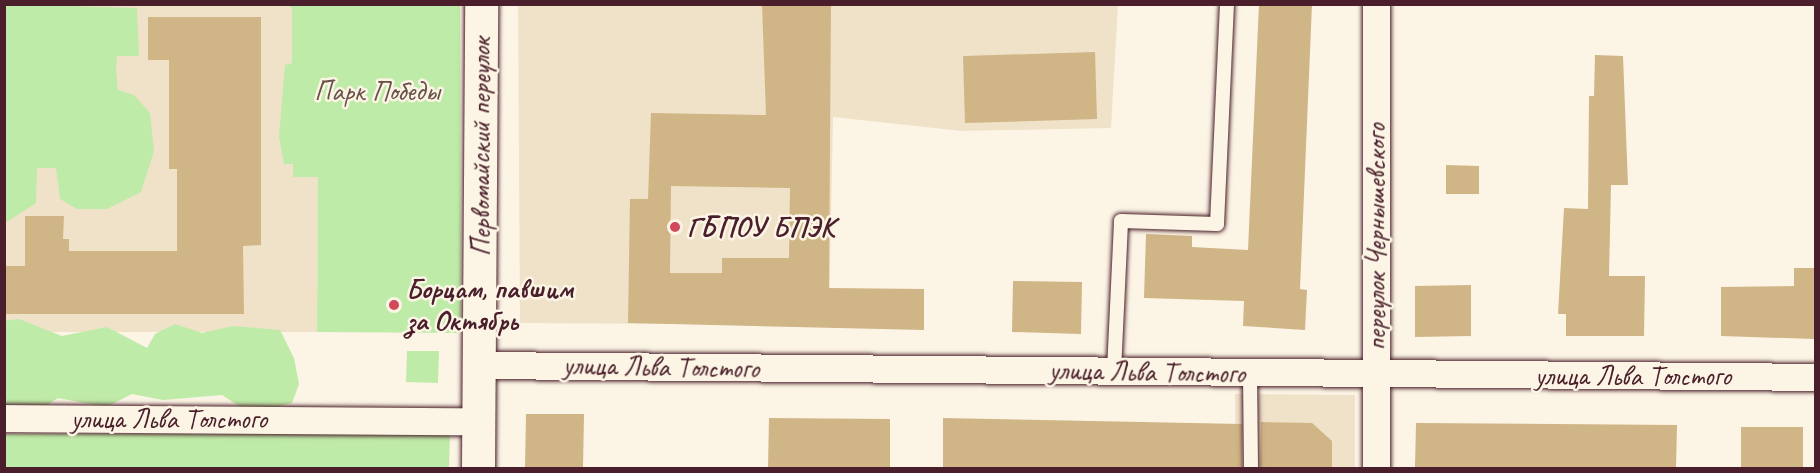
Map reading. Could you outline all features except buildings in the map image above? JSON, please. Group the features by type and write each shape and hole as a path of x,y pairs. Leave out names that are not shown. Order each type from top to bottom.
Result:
{"street":[{"name":"Первомайский переулок","path":"478,468 481,4"},
{"name":"переулок Чернышевского","path":"1376,4 1376,468"},
{"name":"улица Льва Толстого","path":"479,365 1815,378"},
{"name":"улица Льва Толстого","path":"4,418 478,422"}],"lane":[{"path":"1114,371 1121,221 1217,224 1227,4"},
{"path":"1250,373 1251,468"}],"shaded area":[{"path":"5,5 292,5 293,176 318,177 317,332 5,332"},
{"name":"ГБПОУ БПЭК","path":"518,5 1118,5 1111,128 962,131 833,117 829,325 520,323"},
{"path":"1235,394 1355,395 1355,468 1236,468"}],"green space":[{"path":"5,4 137,8 139,56 117,56 116,71 118,90 134,95 150,113 154,151 141,192 107,209 77,209 60,199 56,168 37,168 36,203 5,223"},
{"name":"Парк Победы","path":"288,5 460,5 461,333 317,332 318,177 293,177 293,164 284,164 279,137 285,65 292,63 292,8"},
{"path":"19,319 62,336 107,327 147,348 155,334 175,324 202,333 233,326 280,330 294,358 299,384 292,403 269,409 242,408 222,395 163,400 132,394 106,407 58,398 41,409 5,407 4,321"},
{"path":"407,351 439,351 438,383 406,382"},
{"path":"4,434 450,434 449,468 5,468"}],"place":[{"name":"ГБПОУ БПЭК","path":"675,227"},
{"name":"Борцам, павшим за Октябрь","path":"394,305"}]}
